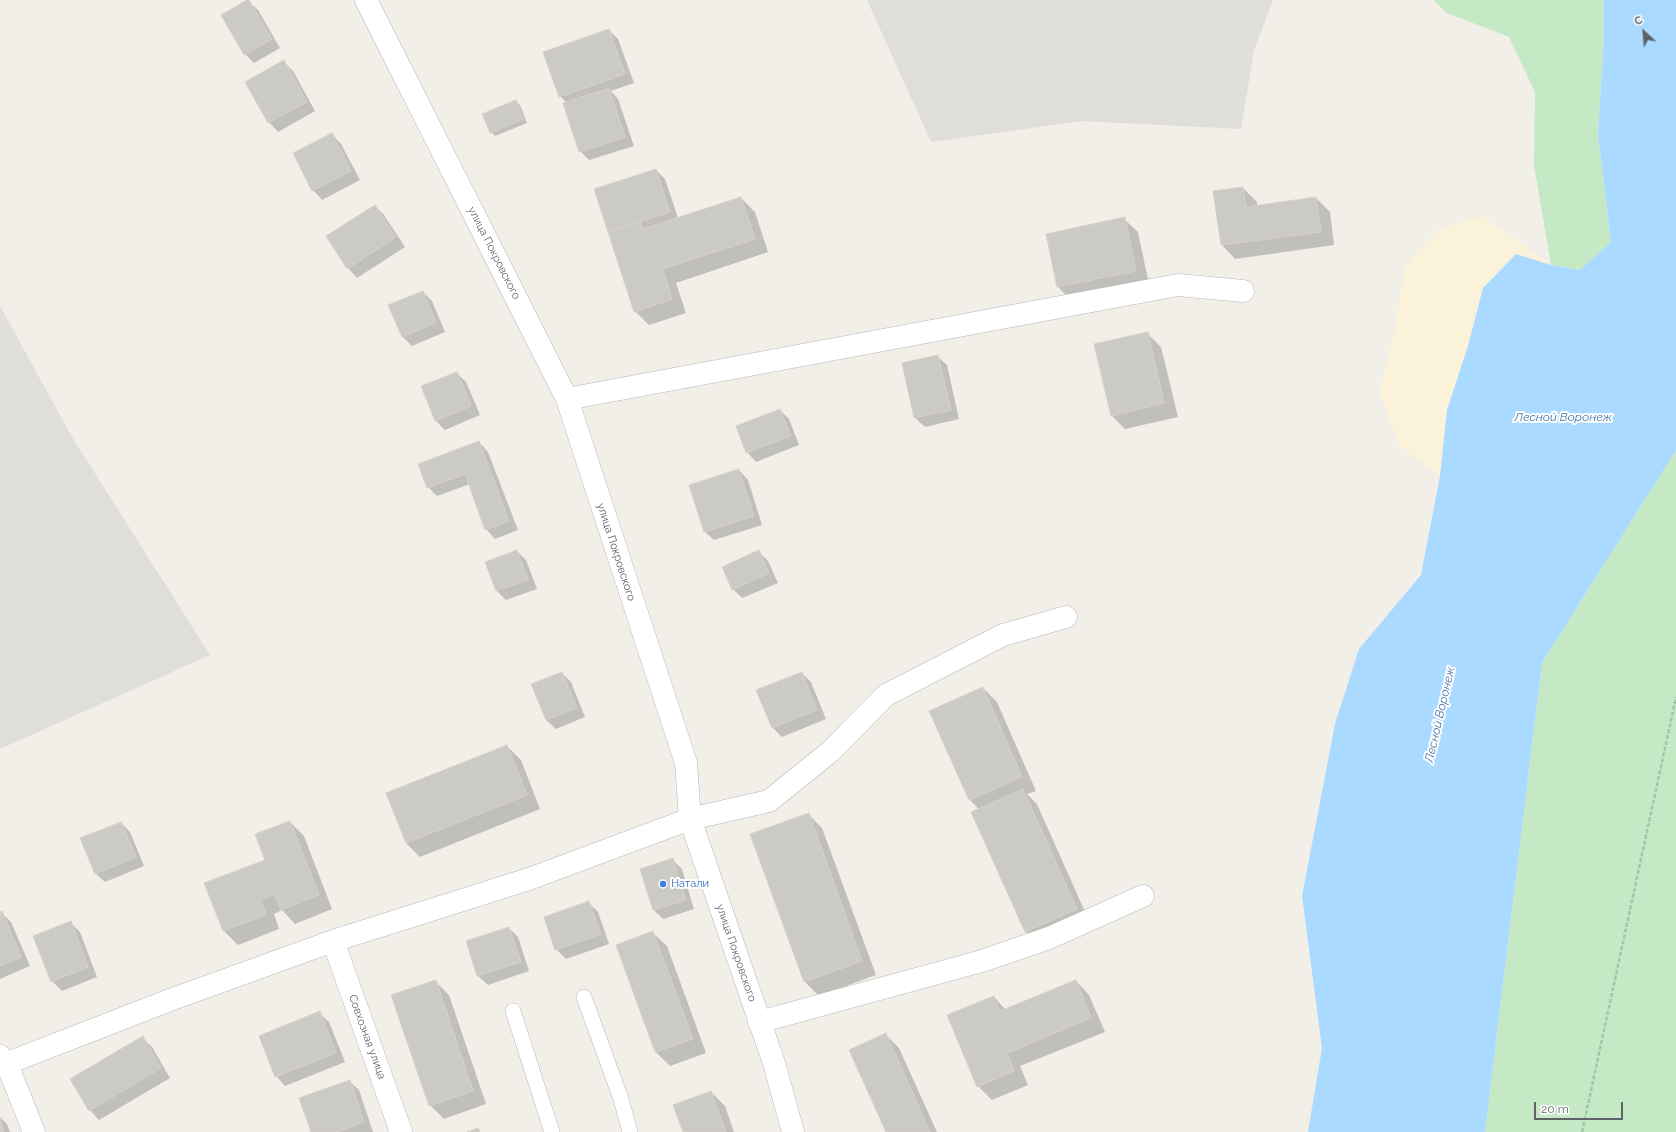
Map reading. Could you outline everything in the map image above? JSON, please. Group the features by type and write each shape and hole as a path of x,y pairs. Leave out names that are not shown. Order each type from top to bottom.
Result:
{"street":[{"name":"улица Покровского","path":"366,0 567,399 686,763 690,819 774,1064 793,1132"},
{"path":"567,399 1178,285 1243,291"},
{"path":"34,1132 2,1062 333,942 529,879 690,819 768,801 831,751 886,695 1003,635 1066,617"},
{"path":"759,1022 982,961 1049,938 1143,896"},
{"name":"Совхозная улица","path":"333,942 402,1132"}],"lane":[{"path":"584,997 621,1099 630,1132"},
{"path":"512,1011 552,1132"}],"path":[{"path":"1582,1132 1676,697"}],"shaded area":[{"path":"867,0 1273,0 1254,50 1241,129 1082,121 931,142"},
{"path":"0,306 72,437 210,655 0,749"}],"green space":[{"path":"1434,0 1604,0 1604,35 1598,135 1611,242 1580,270 1551,265 1534,165 1535,92 1509,37 1445,12"},
{"path":"1676,450 1676,1132 1485,1132 1542,663"}],"sand":[{"path":"1483,216 1551,265 1516,254 1483,288 1468,346 1447,410 1440,476 1400,446 1380,393 1396,323 1405,267 1438,230"}],"water":[{"name":"Лесной Воронеж","path":"1604,0 1676,0 1676,450 1542,663 1485,1132 1308,1132 1322,1048 1302,896 1335,724 1359,649 1421,575 1440,476 1447,410 1468,346 1483,288 1516,254 1551,265 1580,270 1611,242 1598,135 1604,35"}],"building":[{"path":"249,0 272,39 244,55 221,15"},
{"path":"609,29 625,74 559,97 543,52"},
{"path":"284,60 307,102 268,123 245,82"},
{"path":"609,88 625,137 579,152 563,103"},
{"path":"516,100 523,119 490,133 482,114"},
{"path":"332,133 351,171 312,191 293,153"},
{"path":"656,169 670,212 608,232 594,189"},
{"path":"1243,187 1246,207 1316,197 1321,232 1221,245 1213,191"},
{"path":"741,197 755,239 663,269 672,299 634,312 608,232 641,222 643,229"},
{"path":"375,205 396,237 347,269 326,236"},
{"path":"1125,217 1136,271 1057,287 1046,234"},
{"path":"423,291 436,323 402,337 388,305"},
{"path":"1148,332 1164,403 1111,416 1094,344"},
{"path":"938,355 951,410 914,418 902,363"},
{"path":"457,372 471,406 435,421 421,386"},
{"path":"780,409 791,436 746,453 736,426"},
{"path":"479,441 509,521 485,530 465,474 427,488 418,464"},
{"path":"739,469 754,516 704,532 689,485"},
{"path":"517,550 528,580 496,591 485,562"},
{"path":"759,550 769,573 732,590 722,567"},
{"path":"562,672 577,708 546,720 531,684"},
{"path":"802,672 817,710 772,728 756,690"},
{"path":"983,687 1022,777 969,800 929,711"},
{"path":"507,745 527,795 406,843 386,793"},
{"path":"1023,789 1077,909 1025,932 971,812"},
{"path":"809,813 862,961 804,982 750,834"},
{"path":"290,821 319,895 281,910 274,894 261,900 266,915 223,931 204,883 265,860 255,834"},
{"path":"121,822 136,857 95,874 80,838"},
{"name":"Натали","path":"673,858 686,900 653,910 640,869"},
{"path":"589,901 601,934 555,950 544,917"},
{"path":"2,911 21,957 0,966 0,912"},
{"path":"71,921 88,967 51,982 33,936"},
{"path":"509,927 521,962 477,976 466,941"},
{"path":"653,931 693,1039 655,1052 616,945"},
{"path":"436,980 473,1091 429,1106 391,995"},
{"path":"1076,980 1091,1018 1007,1053 1014,1071 977,1087 947,1015 994,996 1000,1011"},
{"path":"320,1011 336,1053 275,1077 259,1036"},
{"path":"886,1033 930,1132 886,1132 849,1050"},
{"path":"143,1036 161,1068 89,1111 70,1079"},
{"path":"350,1080 364,1122 337,1132 311,1132 299,1098"},
{"path":"711,1091 726,1132 683,1132 673,1105"},
{"path":"0,1119 4,1132 0,1132"},
{"path":"478,1128 480,1132 467,1132"}],"place":[{"name":"Натали","path":"663,884"}]}
